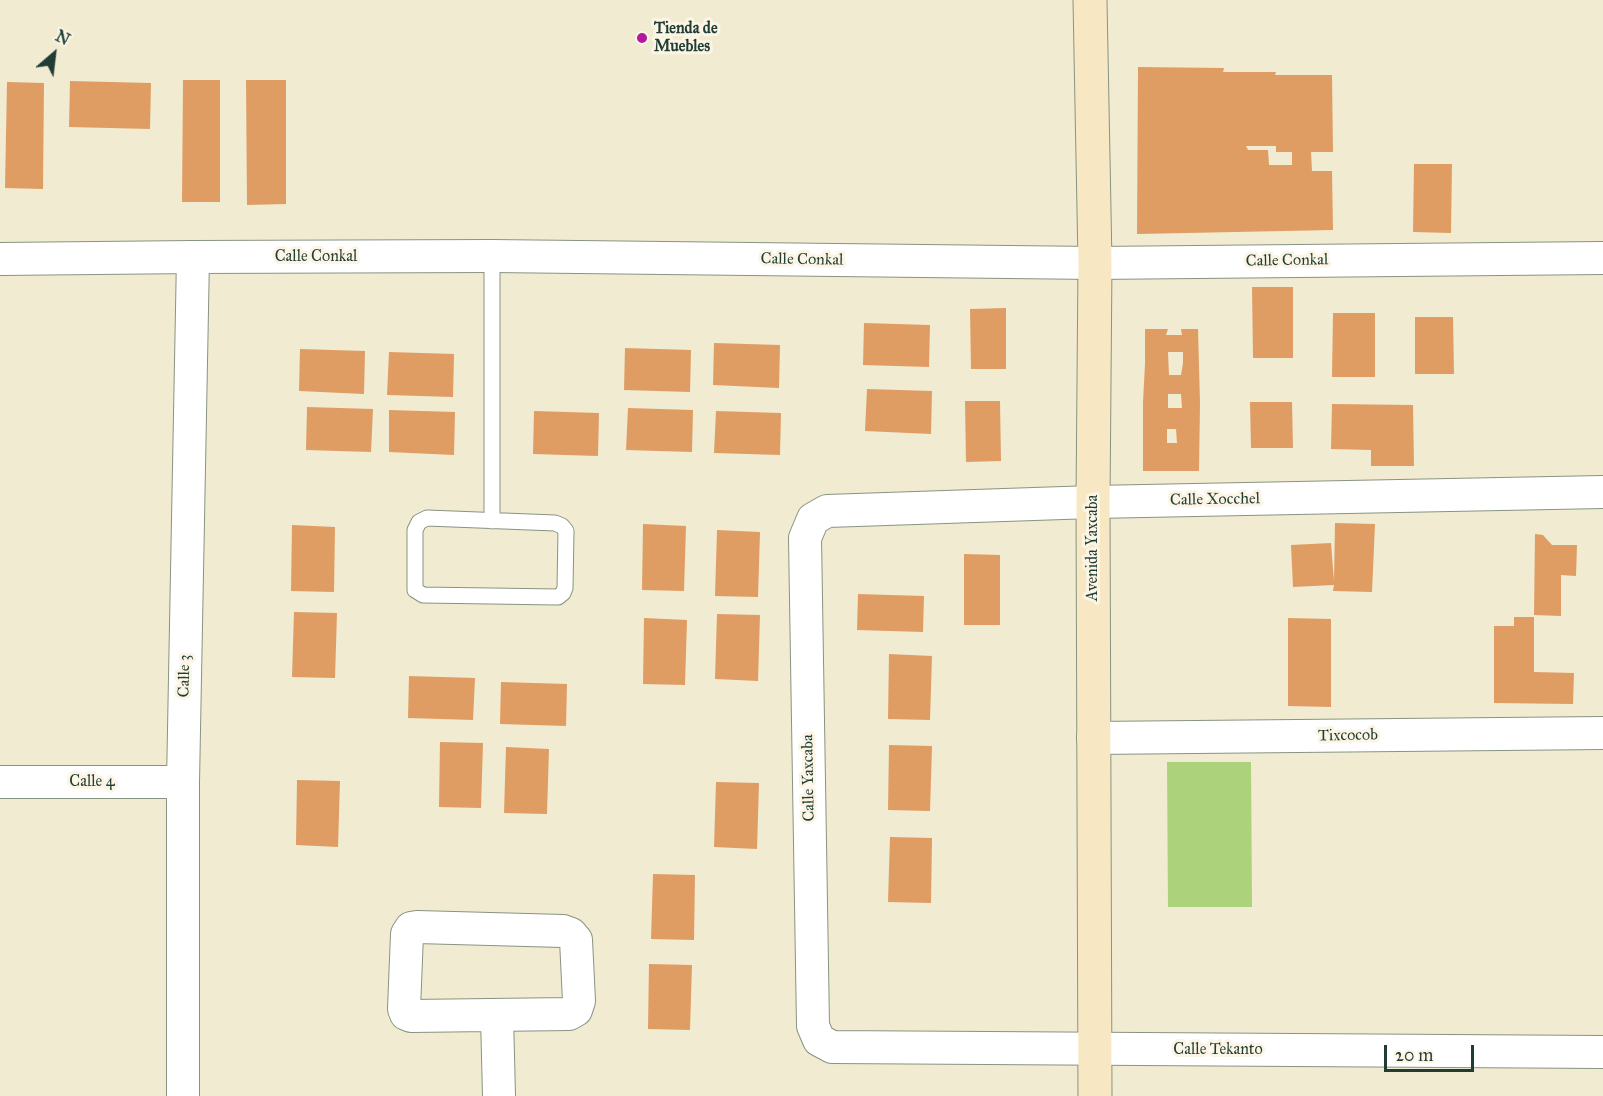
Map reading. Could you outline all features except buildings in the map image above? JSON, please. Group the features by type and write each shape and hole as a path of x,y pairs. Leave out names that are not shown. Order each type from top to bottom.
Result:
{"street":[{"name":"Avenida Yaxcaba","path":"1090,0 1095,263 1093,502 1095,1096"},
{"name":"Calle Conkal","path":"0,259 492,256 1095,263 1603,258"},
{"name":"Calle 3","path":"183,1096 183,782 193,257"},
{"name":"Calle Xocchel","path":"827,511 1093,502 1603,492"},
{"name":"Calle Yaxcaba","path":"827,511 813,519 805,538 813,1026 819,1040 832,1047"},
{"name":"Tixcocob","path":"1093,738 1603,733"},
{"name":"Calle 4","path":"0,782 183,782"},
{"path":"411,928 563,931 571,934 576,940 579,1001 576,1010 569,1014 497,1016 411,1016 406,1014 404,1009 407,934 411,928"},
{"path":"497,1016 499,1096"},
{"name":"Calle Tekanto","path":"832,1047 1603,1052"}],"lane":[{"path":"492,256 492,521"},
{"path":"427,518 492,521 555,524 567,531 563,593 558,597 423,595 418,593 416,590 415,530 419,522 427,518"}],"green space":[{"path":"1167,762 1251,762 1252,907 1168,907"}],"place":[{"name":"Tienda de Muebles","path":"642,38"}]}
